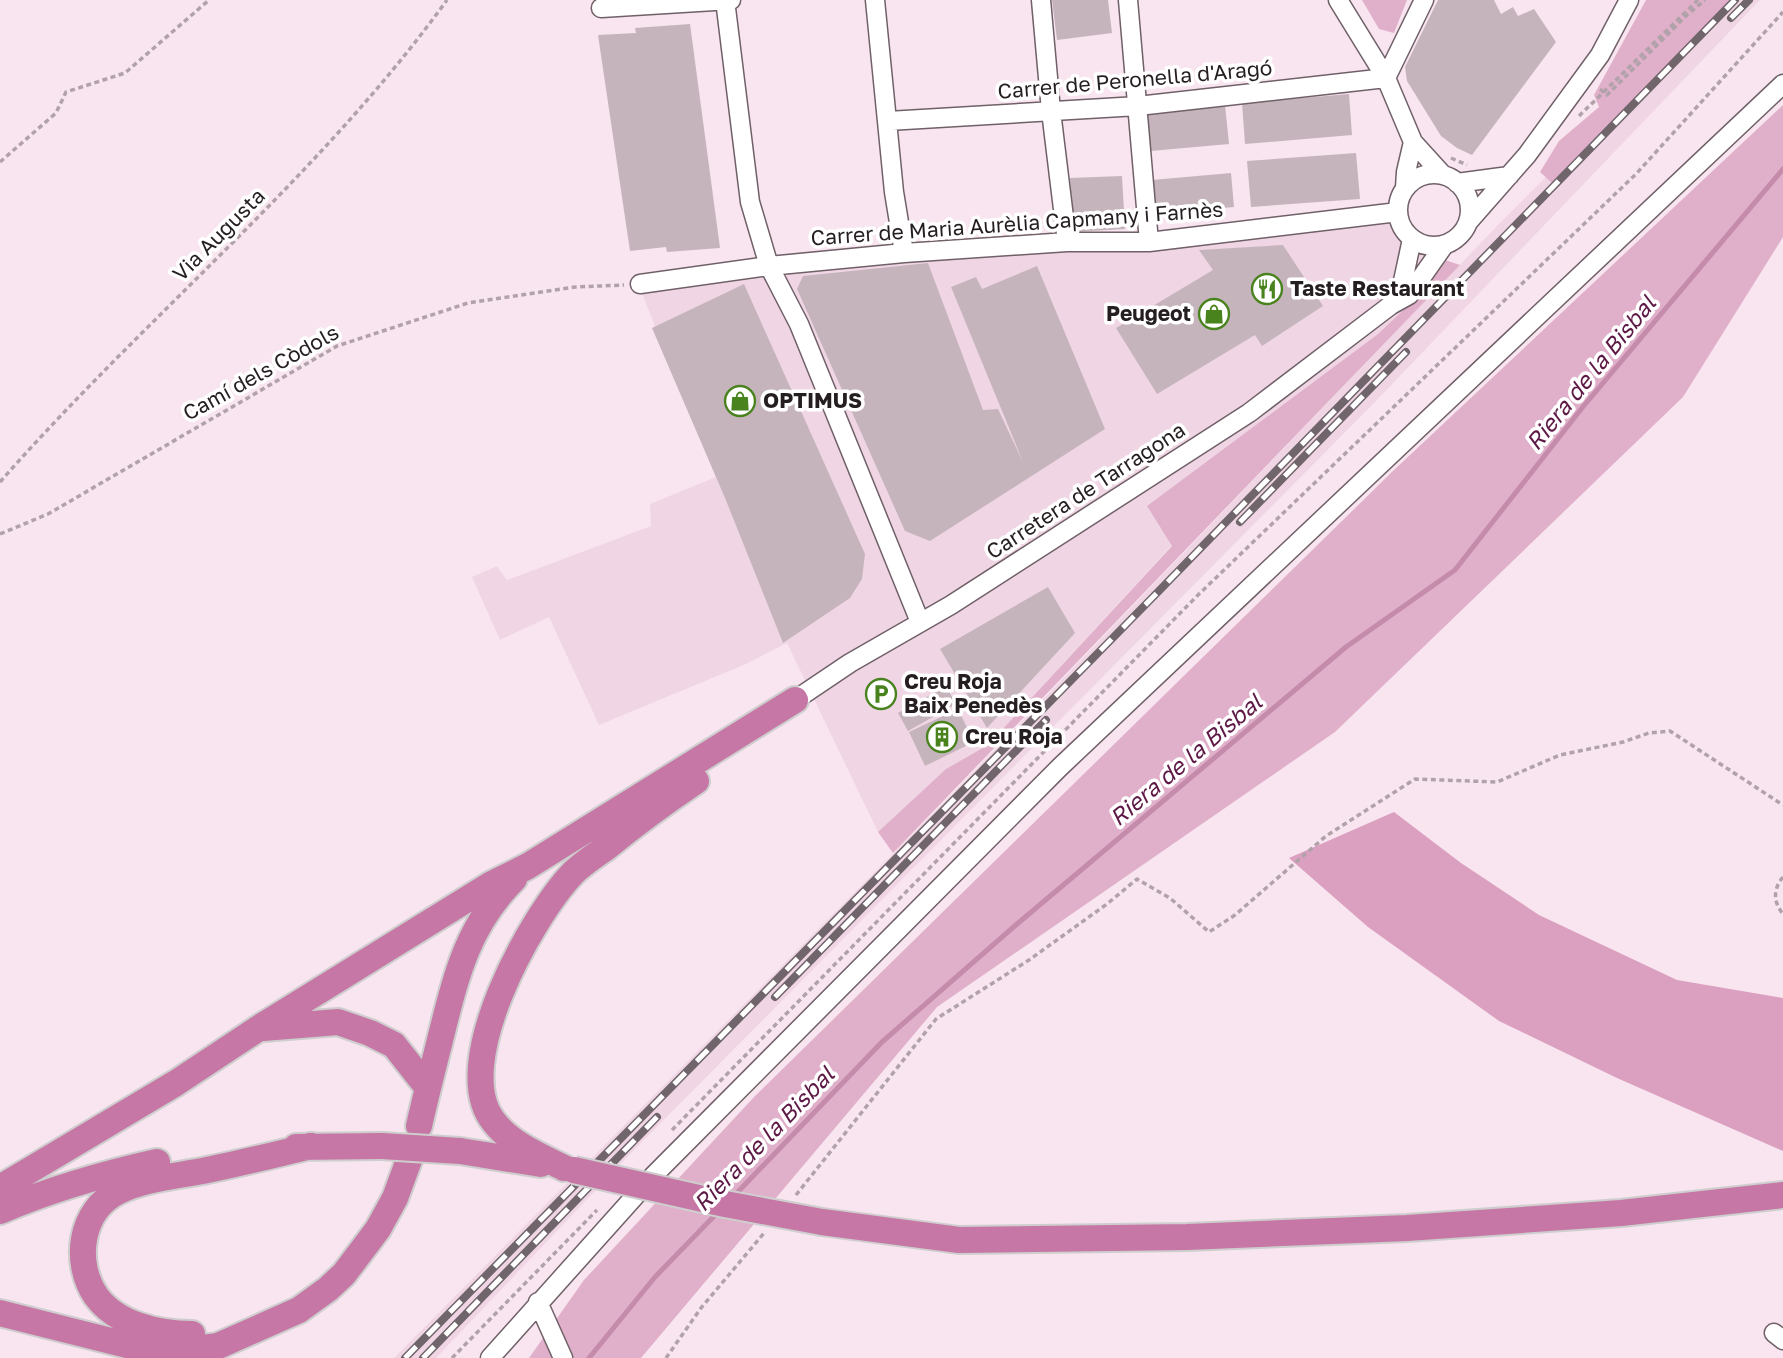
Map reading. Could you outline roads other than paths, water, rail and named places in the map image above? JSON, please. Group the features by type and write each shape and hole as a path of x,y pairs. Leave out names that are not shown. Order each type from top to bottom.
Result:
{"highway":[{"path":"0,1188 176,1083 259,1028 489,885 528,866 795,700"},
{"path":"569,1169 512,1139 493,1122 485,1107 481,1064 495,1004 519,953 542,911 574,872 647,815 734,755 795,700"},
{"path":"419,1126 457,971 470,939 487,910 528,866"},
{"path":"259,1028 338,1022 370,1033 394,1045 428,1088"},
{"path":"246,1334 173,1334 143,1327 117,1315 98,1298 82,1262 88,1224 100,1206 117,1192 138,1184 230,1166 311,1146"},
{"path":"0,1211 50,1190 176,1158 226,1151 311,1146 382,1146 460,1151 569,1169 725,1204 822,1222 959,1240 1187,1237 1406,1228 1595,1215 1783,1195"},
{"path":"0,1313 139,1348 188,1350 218,1346 299,1310 328,1289 378,1229 395,1198 410,1160"}],"street":[{"path":"725,0 750,202 769,266 799,324 920,622"},
{"path":"601,8 730,0"},
{"path":"875,0 894,192 904,253"},
{"path":"1041,0 1067,242"},
{"path":"1128,0 1149,242"},
{"path":"1338,0 1386,79 1413,142 1469,200 1469,221"},
{"path":"1386,79 1424,0"},
{"path":"1413,142 1398,212 1405,232 1412,239 1423,244 1445,244 1464,231 1469,221 1527,155 1600,55 1629,0"},
{"name":"Carrer de Peronella d'Aragó","path":"888,121 1138,106 1386,79"},
{"path":"490,1358 653,1176 1060,767 1783,84"},
{"path":"1405,188 1422,176 1450,179 1509,176"},
{"name":"Carrer de Maria Aurèlia Capmany i Farnès","path":"640,284 769,266 904,253 1067,242 1149,242 1398,212"},
{"name":"Carretera de Tarragona","path":"1391,304 1403,281 1412,239"},
{"name":"Carretera de Tarragona","path":"795,700 951,605 1249,413 1391,304 1409,296 1445,244"},
{"path":"538,1302 562,1357"}],"waterway":[{"name":"Riera de la Bisbal","path":"732,1198 882,1042 1017,924 1346,647 1455,570 1582,408 1783,169"},
{"name":"Riera de la Bisbal","path":"589,1358 655,1277 720,1210"}],"railway":[{"path":"405,1358 1735,0"},
{"path":"1731,18 1749,0"},
{"path":"1240,522 1406,352"},
{"path":"775,997 1046,720"},
{"path":"423,1358 657,1117"}],"place":[{"name":"Taste Restaurant","path":"1267,289"},
{"name":"Peugeot","path":"1214,314"},
{"name":"OPTIMUS","path":"740,401"},
{"name":"Creu Roja Baix Penedès","path":"881,694"},
{"name":"Creu Roja","path":"942,737"}]}
